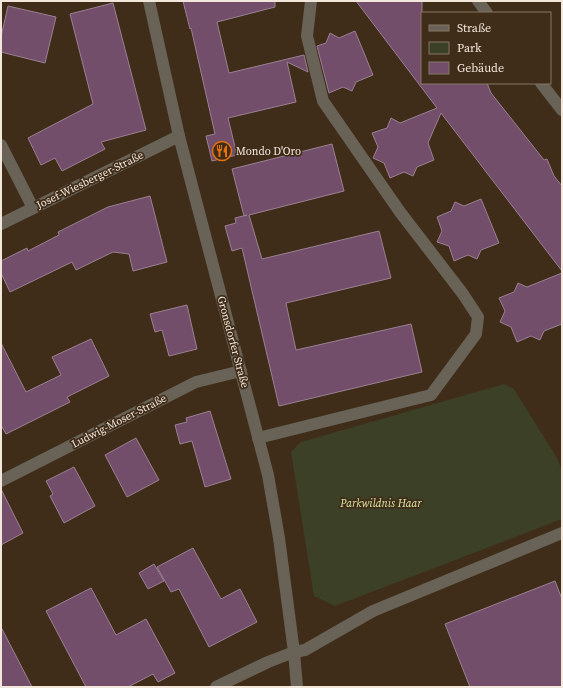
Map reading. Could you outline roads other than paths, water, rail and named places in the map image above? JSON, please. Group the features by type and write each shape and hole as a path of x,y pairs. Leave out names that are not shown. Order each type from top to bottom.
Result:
{"street":[{"name":"Gronsdorfer Straße","path":"149,1 179,136 268,475 279,538 294,652 297,687"},
{"path":"258,438 431,395 476,334 478,318 463,294 400,212 323,101 307,36 311,1"},
{"path":"478,1 486,12"},
{"path":"542,84 562,110"},
{"name":"Josef-Wiesberger-Straße","path":"1,224 179,136"},
{"path":"1,145 33,208"},
{"name":"Ludwig-Moser-Straße","path":"1,480 196,382 241,371"},
{"path":"216,687 268,662 294,652 305,650 373,611 562,532"}],"place":[{"name":"Mondo D'Oro","path":"222,151"}],"park label":[{"name":"Parkwildnis Haar","path":"381,503"}]}
